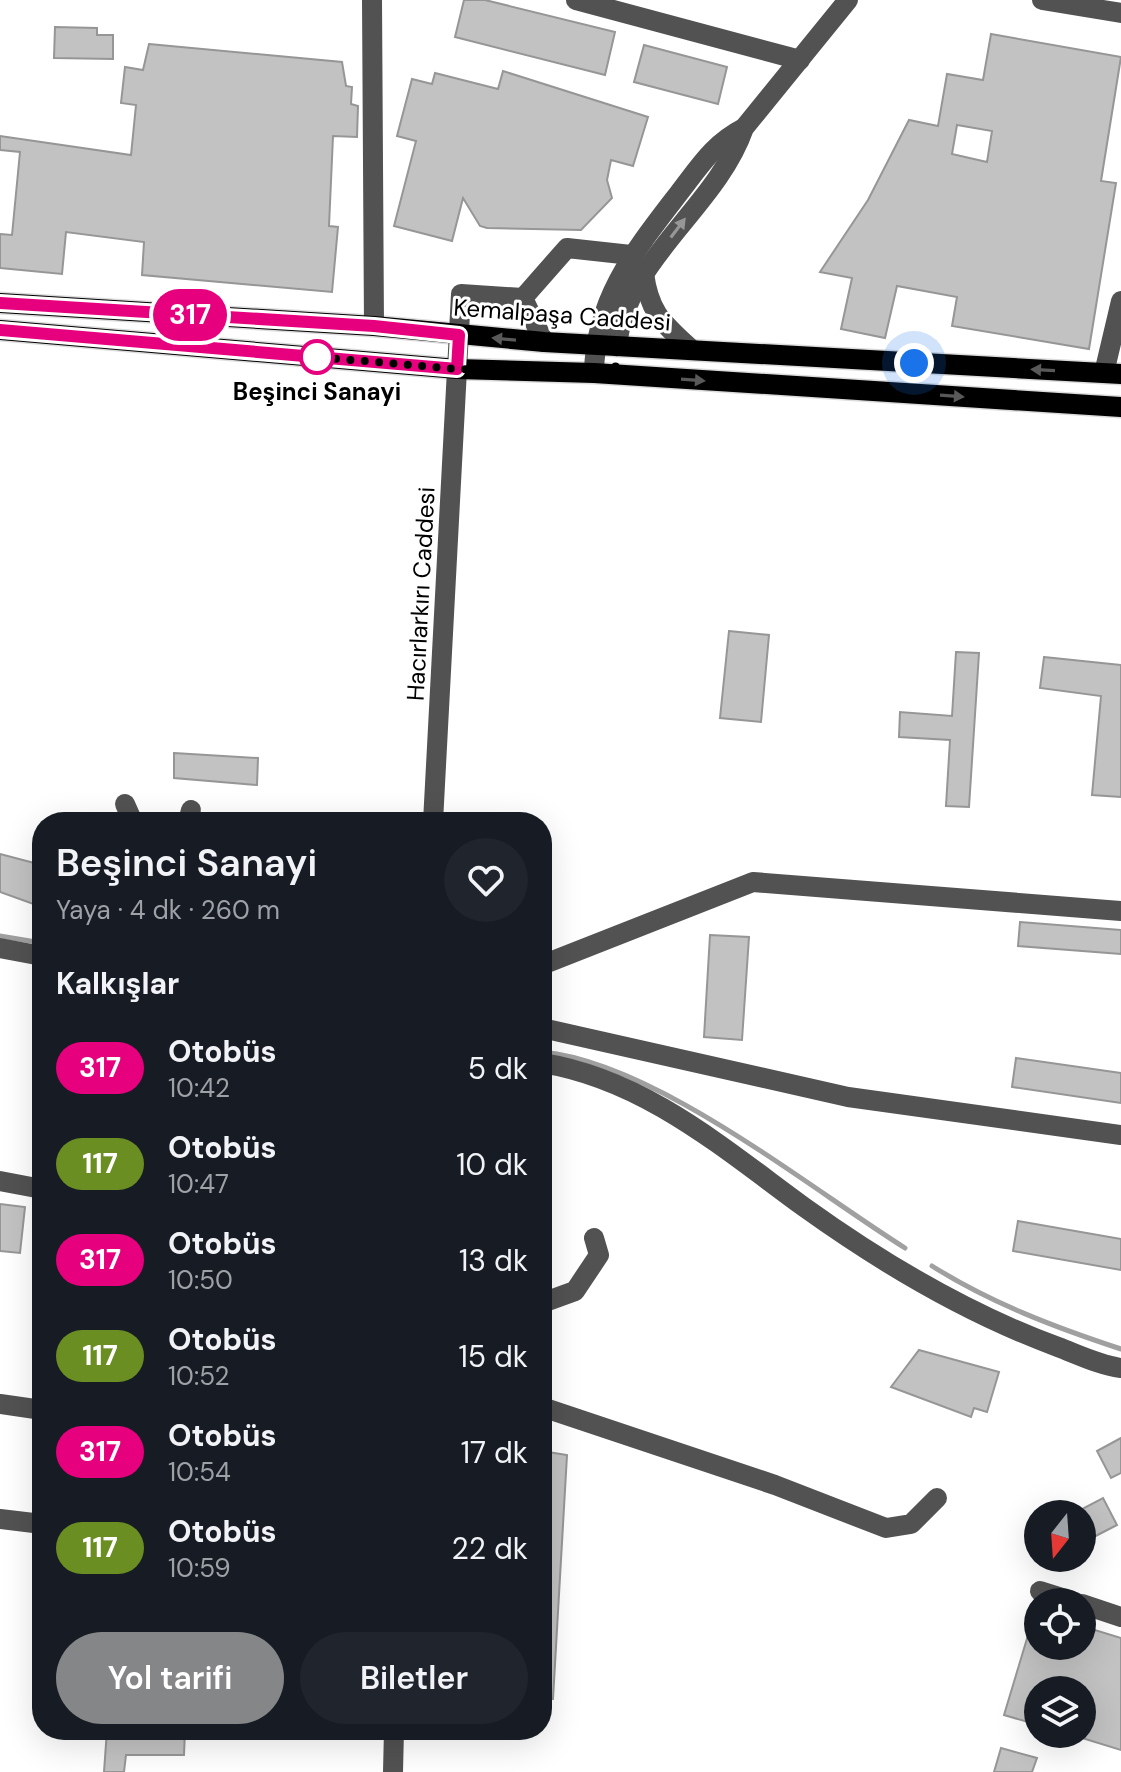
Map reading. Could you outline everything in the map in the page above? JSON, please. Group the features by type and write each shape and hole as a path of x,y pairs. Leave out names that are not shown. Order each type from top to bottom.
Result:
{"main road":[{"name":"Kemalpaşa Caddesi","path":"0,303 374,326 544,342 1113,374"},
{"path":"0,330 457,369 594,373 1121,407"},
{"path":"615,375 617,344"}],"street":[{"path":"372,0 374,326"},
{"path":"576,0 800,60"},
{"path":"617,344 620,319 644,273 735,154 744,128 848,0"},
{"path":"1042,0 1121,13"},
{"path":"594,373 594,343 612,289 631,255 720,140 744,128"},
{"path":"544,342 523,298 567,248 631,255"},
{"path":"644,273 647,299 655,314 692,350"},
{"name":"Hacırlarkırı Caddesi","path":"434,812 461,294 523,298"},
{"path":"1113,374 1121,301"},
{"path":"552,961 753,882 1121,911"},
{"path":"0,948 32,954"},
{"path":"552,1030 848,1097 1121,1135"},
{"path":"552,1065 599,1075 708,1134 806,1208 941,1294 1014,1331 1121,1368"},
{"path":"0,1181 32,1187"},
{"path":"552,1299 575,1291 599,1255 594,1238"},
{"path":"0,1404 32,1409"},
{"path":"552,1410 775,1485 886,1528 911,1524 937,1498"},
{"path":"0,1519 32,1523"},
{"path":"1096,1609 1121,1617"},
{"path":"393,1772 394,1740"}],"building":[{"path":"464,0 485,0 615,32 605,75 455,37"},
{"path":"55,27 97,28 97,35 113,35 113,59 54,58"},
{"path":"991,34 1121,57 1101,181 1116,183 1089,349 952,326 957,297 897,286 885,338 841,329 852,278 820,272 868,200 909,120 938,126 947,74 983,80","holes":["957,125 992,131 987,162 952,154"]},
{"path":"149,44 342,62 346,86 352,87 351,104 358,106 357,137 333,136 329,226 338,227 332,292 142,275 144,242 66,232 62,274 0,268 0,234 12,235 20,152 0,150 0,136 131,155 136,105 121,103 125,67 143,70"},
{"path":"644,45 727,67 718,104 634,82"},
{"path":"503,71 648,117 633,166 611,160 607,180 612,198 581,230 487,228 480,226 463,198 452,241 394,226 416,141 397,136 412,79 432,84 435,73 498,89"},
{"path":"729,631 769,635 761,722 720,718"},
{"path":"956,652 979,653 969,807 946,806 950,740 899,737 900,712 952,716"},
{"path":"1044,657 1121,665 1121,797 1092,795 1101,696 1040,688"},
{"path":"174,753 258,758 257,785 174,778"},
{"path":"0,854 32,862 32,903 0,892"},
{"path":"1020,922 1121,930 1121,954 1018,946"},
{"path":"710,935 749,937 742,1040 704,1037"},
{"path":"1016,1058 1121,1073 1121,1103 1012,1087"},
{"path":"0,1204 25,1207 20,1253 0,1251"},
{"path":"1018,1221 1121,1239 1121,1270 1013,1251"},
{"path":"919,1350 999,1372 987,1412 974,1408 971,1417 891,1387"},
{"path":"1121,1438 1121,1473 1111,1478 1097,1451"},
{"path":"552,1453 567,1455 552,1699"},
{"path":"1103,1498 1117,1525 1096,1536 1096,1502"},
{"path":"1096,1630 1121,1638 1121,1750 1096,1742 1096,1676 1024,1676 1024,1721 1004,1715 1024,1649 1024,1660 1096,1660"},
{"path":"106,1740 185,1740 184,1755 126,1755 124,1772 104,1772"},
{"path":"1001,1748 1037,1758 1032,1772 994,1772"}],"waterway":[{"path":"0,936 32,941"},
{"path":"552,1054 586,1061 632,1078 680,1102 777,1162 905,1248"},
{"path":"932,1266 1024,1313 1121,1349"}],"bus line":[{"name":"317","path":"0,303 374,326 459,335 457,369 0,330"}],"place":[{"name":"Beşinci Sanayi","path":"317,357"}],"route":[{"path":"317,357 305,356 457,369 615,375 617,344 914,363"}]}
